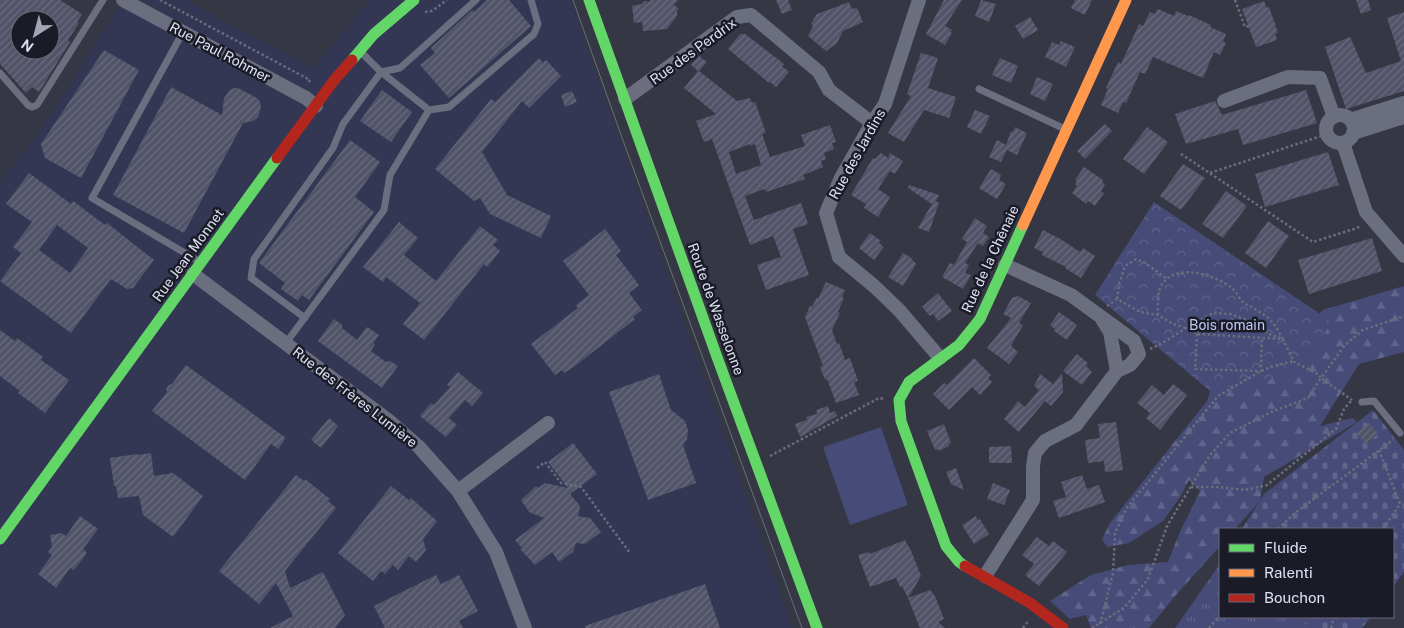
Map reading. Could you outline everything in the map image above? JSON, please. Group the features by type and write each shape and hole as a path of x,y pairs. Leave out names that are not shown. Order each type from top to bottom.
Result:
{"street":[{"name":"Rue Paul Rohmer","path":"123,0 300,95 316,106"},
{"name":"Rue Jean Monnet","path":"0,539 335,79 381,28 414,0"},
{"name":"Route de Wasselonne","path":"589,0 817,628"},
{"name":"Rue des Jardins","path":"918,0 885,104 872,123 842,178 826,213 839,257 899,310 940,358"},
{"name":"Rue de la Chênaie","path":"899,400 909,382 959,345 980,319 1126,0"},
{"name":"Rue des Perdrix","path":"625,99 737,17 751,15 819,72 829,90 872,123"},
{"path":"1224,101 1288,77 1320,78 1334,117"},
{"path":"1404,103 1349,132 1339,143 1332,140 1327,134 1328,122 1334,117 1344,116 1349,132 1366,212 1404,256"},
{"path":"1349,132 1404,117"},
{"path":"985,576 1033,500 1032,466 1035,453 1045,441 1076,425 1117,371 1130,365 1139,354 1134,341 1072,296 1005,265"},
{"name":"Rue des Frères Lumière","path":"197,269 286,343 388,420 419,447 458,491 496,552 522,627"},
{"path":"1099,315 1110,332 1117,371"},
{"path":"899,400 901,421 946,546 959,562 1030,603 1064,628"},
{"path":"458,491 548,423"}],"lane":[{"path":"0,73 28,105 32,107 37,104 103,0"},
{"path":"305,318 251,278 254,259 333,148 343,124 381,72 400,68 476,0"},
{"path":"360,50 381,72 429,110 449,107 534,34 538,24 531,0"},
{"path":"183,32 92,198 197,269"},
{"path":"979,89 1066,130"},
{"path":"286,343 384,210 390,175 429,110"},
{"path":"1362,402 1374,401 1397,436"}],"path":[{"path":"160,0 310,80 300,95"},
{"path":"1235,0 1245,27 1249,26"},
{"path":"1210,173 1327,134"},
{"path":"1181,154 1313,242 1357,228 1370,217"},
{"path":"1099,315 1106,306 1117,299 1119,284 1125,266 1136,259 1145,263 1167,279"},
{"path":"1158,315 1160,288 1167,279 1179,273 1196,273 1211,276 1232,289 1242,301 1271,320 1294,361 1318,374 1352,400 1362,402"},
{"path":"1117,299 1140,312 1158,315 1173,324 1197,334 1282,339"},
{"path":"1139,354 1161,344 1214,313 1230,314 1250,321 1269,334 1282,339"},
{"path":"1092,628 1124,608 1148,579 1167,526 1210,454 1230,433 1271,412 1308,398 1345,345 1363,330 1404,316"},
{"path":"1197,334 1195,369 1261,371"},
{"path":"1261,371 1262,338"},
{"path":"1100,624 1113,573 1115,533 1126,509 1218,396 1261,371 1294,361"},
{"path":"765,459 879,398 899,400"},
{"path":"1191,487 1245,490 1267,485 1336,429 1344,409 1352,400"},
{"path":"1279,528 1295,513 1397,436"},
{"path":"1379,450 1400,504 1384,528"},
{"path":"537,468 545,462 561,483 581,487 630,552"},
{"path":"1209,628 1219,617"}],"shaded area":[{"path":"124,0 185,0 313,68 370,0 570,0 792,628 0,628 0,182 27,149"}],"green space":[{"name":"Bois romain","path":"1154,202 1332,322 1297,374 1210,391 1095,295"},
{"path":"1404,286 1404,352 1359,364 1320,426 1353,418 1357,422 1264,477 1260,501 1236,528 1219,528 1219,547 1149,628 1091,628 1086,615 1070,619 1050,601 1091,575 1128,565 1168,562 1200,491 1189,480 1179,499 1163,521 1129,543 1107,547 1102,539 1110,523 1207,401 1213,382 1310,323 1323,310"},
{"path":"1373,410 1404,450 1404,572 1394,586 1394,528 1243,528 1264,494"},
{"path":"881,427 908,505 850,525 823,447"},
{"path":"1219,565 1219,618 1298,618 1311,628 1175,628"},
{"path":"1298,618 1370,618 1362,628 1311,628"}],"building":[{"path":"0,0 60,0 82,14 77,22 79,23 68,40 70,42 60,58 60,10 10,10 10,60 59,60 39,92 32,87 26,93 0,64"},
{"path":"487,0 509,0 531,26 449,98 420,65 435,53 431,48 472,10 474,12"},
{"path":"651,0 678,0 674,5 679,9 677,16 667,29 643,31 642,22 634,23 632,6"},
{"path":"776,0 788,0 792,10 782,14"},
{"path":"944,0 962,0 945,26 952,30 950,32 952,33 945,45 926,34"},
{"path":"981,0 996,4 989,22 975,16"},
{"path":"1075,0 1092,0 1085,15 1071,8"},
{"path":"1356,0 1368,0 1371,10 1361,14"},
{"path":"1264,1 1267,8 1269,7 1278,33 1275,34 1277,40 1256,47 1242,9"},
{"path":"849,2 852,9 857,8 863,22 843,31 837,43 826,51 808,36 813,26 811,24 817,14"},
{"path":"1158,9 1174,16 1176,11 1189,15 1226,34 1223,42 1226,43 1220,55 1214,52 1203,78 1153,57 1145,74 1140,72 1126,103 1123,102 1118,113 1101,105 1108,89 1106,88 1118,62 1121,64 1139,24 1143,26 1150,12 1155,14"},
{"path":"1404,12 1404,91 1346,109 1325,47 1350,37 1366,73 1401,61 1387,18"},
{"path":"1030,17 1038,30 1023,39 1015,26"},
{"path":"740,34 745,34 784,64 782,66 789,72 776,87 728,49"},
{"path":"1061,41 1075,47 1066,67 1045,57 1052,42 1059,45"},
{"path":"104,50 139,70 81,178 45,158 41,144"},
{"path":"921,53 938,58 928,88 956,97 949,118 924,110 904,142 888,133 911,96 907,94"},
{"path":"699,56 707,62 699,71 737,101 750,98 752,103 755,102 766,133 762,134 770,157 805,146 801,135 830,125 836,142 832,143 834,149 824,153 826,159 821,161 823,167 803,175 805,179 766,192 765,189 745,196 754,220 801,203 808,224 793,229 809,275 766,290 757,265 781,257 773,236 750,245 712,139 704,142 696,121 716,114 684,88 698,71 691,65","holes":["750,144 750,146 755,144 761,165 736,174 729,152"]},
{"path":"539,58 543,63 546,60 561,76 529,108 522,101 482,152 507,195 551,216 541,238 490,214 480,198 474,201 435,169 491,99 495,102"},
{"path":"1000,58 1018,66 1011,83 992,75"},
{"path":"1037,77 1053,84 1045,101 1030,94"},
{"path":"171,87 222,115 224,98 234,88 238,88 257,98 261,107 258,117 253,121 243,123 184,233 113,195"},
{"path":"382,90 412,112 391,142 360,121"},
{"path":"1306,90 1317,123 1243,145 1238,129 1186,144 1175,114 1215,101 1222,115"},
{"path":"572,91 577,102 565,107 561,95"},
{"path":"975,110 990,116 981,134 967,127"},
{"path":"1105,124 1112,131 1085,159 1077,151"},
{"path":"1015,127 1027,133 1017,155 1007,150 1001,162 989,157 997,140 1006,145 1011,131 1013,132"},
{"path":"1147,127 1168,142 1144,174 1123,159"},
{"path":"350,140 380,162 355,197 374,212 309,300 302,295 298,301 281,289 285,283 259,263"},
{"path":"1328,152 1339,185 1265,207 1255,174"},
{"path":"881,153 888,158 890,153 903,161 895,174 890,171 878,189 890,197 878,217 864,208 866,204 851,195 873,158 875,159"},
{"path":"1183,164 1205,178 1181,210 1160,196"},
{"path":"1084,167 1103,180 1102,182 1105,184 1101,191 1104,193 1095,206 1088,201 1086,204 1072,193 1077,186 1075,180"},
{"path":"991,169 1001,175 999,180 1006,184 997,199 979,188"},
{"path":"29,173 71,204 73,201 105,225 107,223 154,260 133,288 127,289 111,279 71,333 0,281 21,253 13,247 32,222 6,204","holes":["57,225 88,248 70,273 39,250"]},
{"path":"909,185 939,195 936,201 939,203 929,232 918,228 932,204 908,188"},
{"path":"1226,191 1247,206 1223,238 1202,224"},
{"path":"975,218 987,226 983,233 989,237 983,246 978,243 965,263 969,265 965,273 971,275 963,289 942,277 950,263 954,265 967,242 962,239"},
{"path":"1268,221 1289,236 1266,268 1245,253"},
{"path":"399,222 418,238 404,255 436,281 480,226 498,240 493,245 500,251 487,267 484,264 424,340 403,324 420,303 386,277 383,282 363,267"},
{"path":"605,229 621,251 616,255 639,285 629,293 642,310 633,317 635,319 575,366 564,373 562,370 555,375 531,344 578,308 576,305 589,295 563,261"},
{"path":"1043,230 1080,252 1083,248 1095,256 1081,278 1066,267 1042,255 1043,252 1034,248"},
{"path":"870,233 881,241 879,243 884,247 874,260 859,248"},
{"path":"1372,238 1382,271 1309,294 1298,260"},
{"path":"903,253 916,264 903,286 888,277"},
{"path":"826,282 845,290 838,312 840,313 832,330 845,360 850,358 858,381 854,382 859,395 836,403 827,379 825,380 820,367 823,366 805,317 810,306 812,307 817,297 818,299"},
{"path":"938,293 952,311 938,321 933,314 930,316 922,307"},
{"path":"1018,296 1031,303 1019,323 1023,325 1011,346 1018,352 1009,364 987,348 1011,318 1003,314 1012,298"},
{"path":"1059,312 1077,325 1067,340 1054,331 1055,329 1050,325"},
{"path":"334,319 357,340 367,327 379,335 373,343 375,344 371,351 386,362 390,361 398,366 382,388 318,341"},
{"path":"0,330 15,341 17,338 35,351 43,357 41,360 69,380 45,413 18,393 20,391 0,376"},
{"path":"1077,354 1088,363 1086,366 1092,372 1082,385 1063,371"},
{"path":"974,358 991,375 988,378 992,382 980,395 972,387 949,410 933,394 944,383 947,385"},
{"path":"186,365 286,438 278,449 271,444 245,480 152,411 167,392 166,389"},
{"path":"458,372 483,393 472,406 465,400 449,418 457,425 446,437 420,416 431,403 434,405 450,387 447,385"},
{"path":"1062,373 1063,392 1051,406 1045,401 1019,432 1004,419 1018,401 1025,407 1039,390 1034,386 1040,374 1053,384"},
{"path":"659,374 671,410 685,421 688,430 687,439 683,445 696,483 648,500 609,392"},
{"path":"1173,384 1187,395 1160,430 1146,418 1150,413 1137,403 1152,385 1164,395"},
{"path":"828,406 830,413 835,411 837,416 800,437 795,424 807,420 806,417 817,414 816,410"},
{"path":"329,418 338,426 321,448 311,440"},
{"path":"1116,422 1123,470 1105,472 1104,461 1088,463 1085,440 1100,438 1098,424"},
{"path":"1369,423 1378,434 1366,444 1356,433"},
{"path":"944,424 951,443 939,451 938,449 935,450 927,431"},
{"path":"573,443 597,474 570,494 580,506 578,516 590,518 601,532 585,544 576,543 573,552 559,562 552,552 535,565 520,549 522,548 515,540 544,518 529,512 521,500 536,486 538,488 545,483 568,488 548,462"},
{"path":"1011,446 1012,463 989,463 989,447"},
{"path":"151,453 154,476 173,473 203,496 173,537 143,515 139,496 118,498 116,486 114,486 110,458"},
{"path":"956,468 964,490 951,484 946,472"},
{"path":"296,475 304,481 305,479 330,499 328,501 336,508 285,571 290,588 323,572 345,615 335,628 270,628 293,616 276,583 259,604 219,571"},
{"path":"1082,475 1087,489 1099,485 1105,502 1059,518 1053,501 1066,497 1061,482"},
{"path":"993,483 1010,490 1004,505 987,499"},
{"path":"391,486 409,500 411,498 437,521 423,539 426,550 416,562 409,556 398,570 393,565 385,574 381,571 373,581 338,553"},
{"path":"80,516 98,529 83,549 87,553 74,570 70,568 56,588 38,574 52,555 48,552 52,547 50,535 61,533 66,536"},
{"path":"976,516 989,534 974,544 962,525"},
{"path":"1037,537 1049,546 1053,541 1067,552 1039,586 1025,575 1034,564 1022,555"},
{"path":"905,540 921,576 908,598 896,578 870,587 858,555 869,552 870,554"},
{"path":"436,575 441,584 459,575 478,611 459,621 463,628 385,628 374,606"},
{"path":"705,584 720,628 585,628 585,626"},
{"path":"930,590 935,596 944,619 938,622 945,628 920,628 915,616 908,598"}],"tram line":[{"path":"573,0 802,628"}],"traffic: fast":[{"path":"352,60 374,34 414,0"},
{"path":"589,0 717,357 817,628"},
{"path":"0,539 277,158"},
{"path":"965,566 959,562 946,546 901,421 899,400 909,382 959,345 980,319 1023,225"}],"traffic: slow":[{"path":"1023,225 1126,0"}],"traffic: jam":[{"path":"277,158 335,79 352,60"},
{"path":"965,566 1030,603 1063,628"}]}
